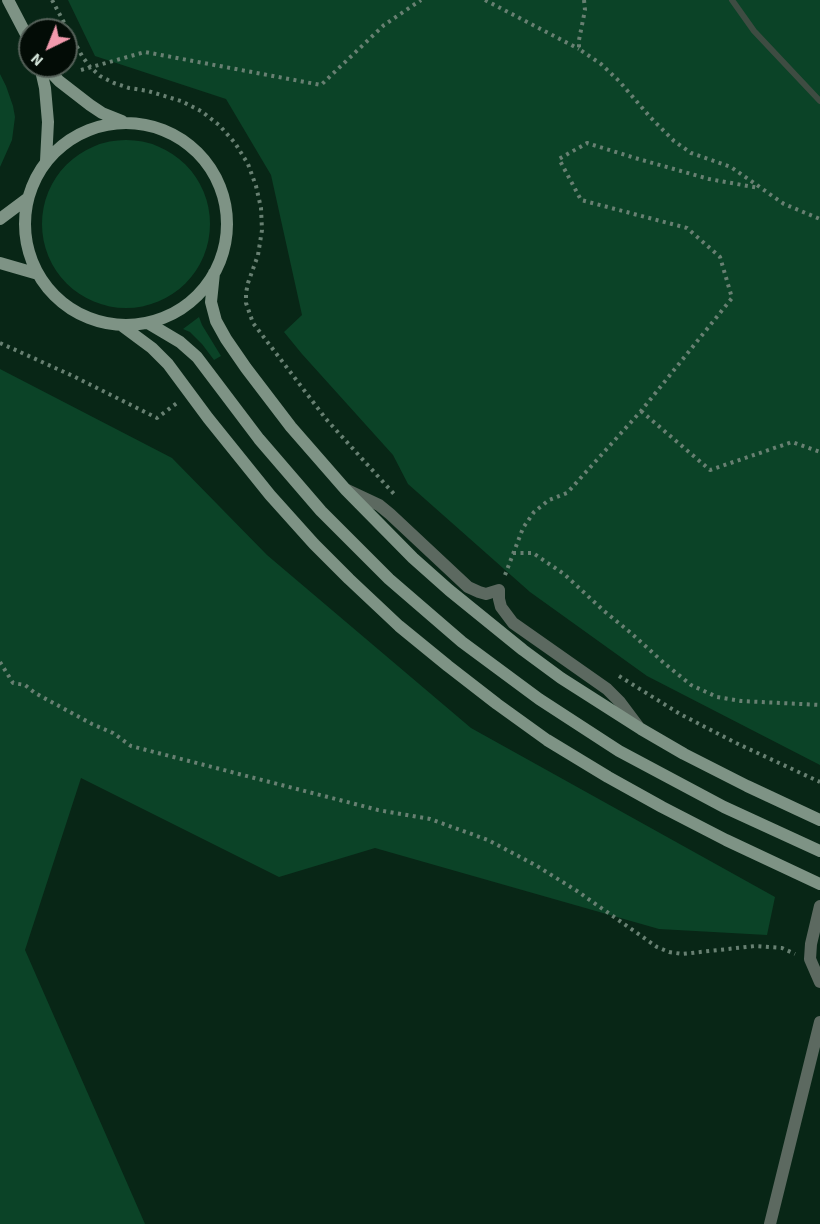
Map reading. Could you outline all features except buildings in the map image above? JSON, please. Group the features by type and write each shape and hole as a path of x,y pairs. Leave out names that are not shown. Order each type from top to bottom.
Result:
{"main road":[{"path":"8,0 18,19"},
{"path":"43,78 48,122 46,161"},
{"path":"56,78 102,113 126,123"},
{"path":"126,123 157,128 176,136 194,148 213,173 225,202 227,223 225,244 219,264 202,291 186,305 168,316 148,323 121,325 98,321 76,312 55,296 38,274 31,258 24,224 32,185 46,161 62,145 82,132 104,125 126,123"},
{"path":"0,219 28,198"},
{"path":"0,263 38,274"},
{"path":"214,273 211,302 216,321 246,368 346,490 413,558 486,621 561,678 684,754 820,820"},
{"path":"148,323 180,342 197,357 259,439 321,511 389,579 462,642 531,694 609,745 724,807 820,851"},
{"path":"121,325 152,348 168,364 270,495 349,579 399,626 497,704 539,734 609,777 726,840 820,884"}],"street":[{"path":"346,490 379,505 468,586 486,594 499,590 501,607 513,623 607,689 641,729"},
{"path":"820,906 810,959 820,982"},
{"path":"770,1224 820,1022"}],"path":[{"path":"52,0 82,56 100,76 114,84 181,100 201,111 219,125 235,143 248,165 261,208 262,230 258,255 246,293 246,303 253,323 326,419 398,498"},
{"path":"81,70 145,52 321,85 384,26 421,0"},
{"path":"485,0 579,49 601,64 674,141 691,153 731,167 784,204 820,219"},
{"path":"579,49 585,10 584,0"},
{"path":"499,590 523,528 534,512 549,500 567,493 641,411 732,298 720,257 687,228 580,200 559,159 588,142 635,158 709,178 759,188"},
{"path":"0,343 74,376 157,418 182,400"},
{"path":"641,411 710,470 792,442 820,452"},
{"path":"513,553 534,553 564,574 691,685 717,697 741,701 820,705"},
{"path":"0,662 13,683 25,685 35,693 113,733 131,746 378,810 430,819 488,840 547,872 657,947 669,952 682,954 755,946 782,948 810,959"},
{"path":"611,671 680,714 820,782"}],"green space":[{"path":"68,0 820,0 820,765 647,676 530,592 408,484 393,455 284,332 302,315 271,175 226,99 95,56"},
{"path":"0,74 15,117 12,140 0,167"},
{"path":"126,140 142,141 158,146 186,164 204,192 209,208 209,240 204,256 186,284 158,302 142,307 126,308 110,307 94,302 66,284 48,256 43,240 42,224 43,208 48,192 66,164 94,146 110,141"},
{"path":"199,317 221,356 214,360 190,332 183,329"},
{"path":"0,369 172,458 267,555 471,728 775,897 767,935 659,929 375,848 279,877 81,778 25,950 145,1224 0,1224"}],"waterway":[{"path":"732,0 754,31 820,101"}]}
